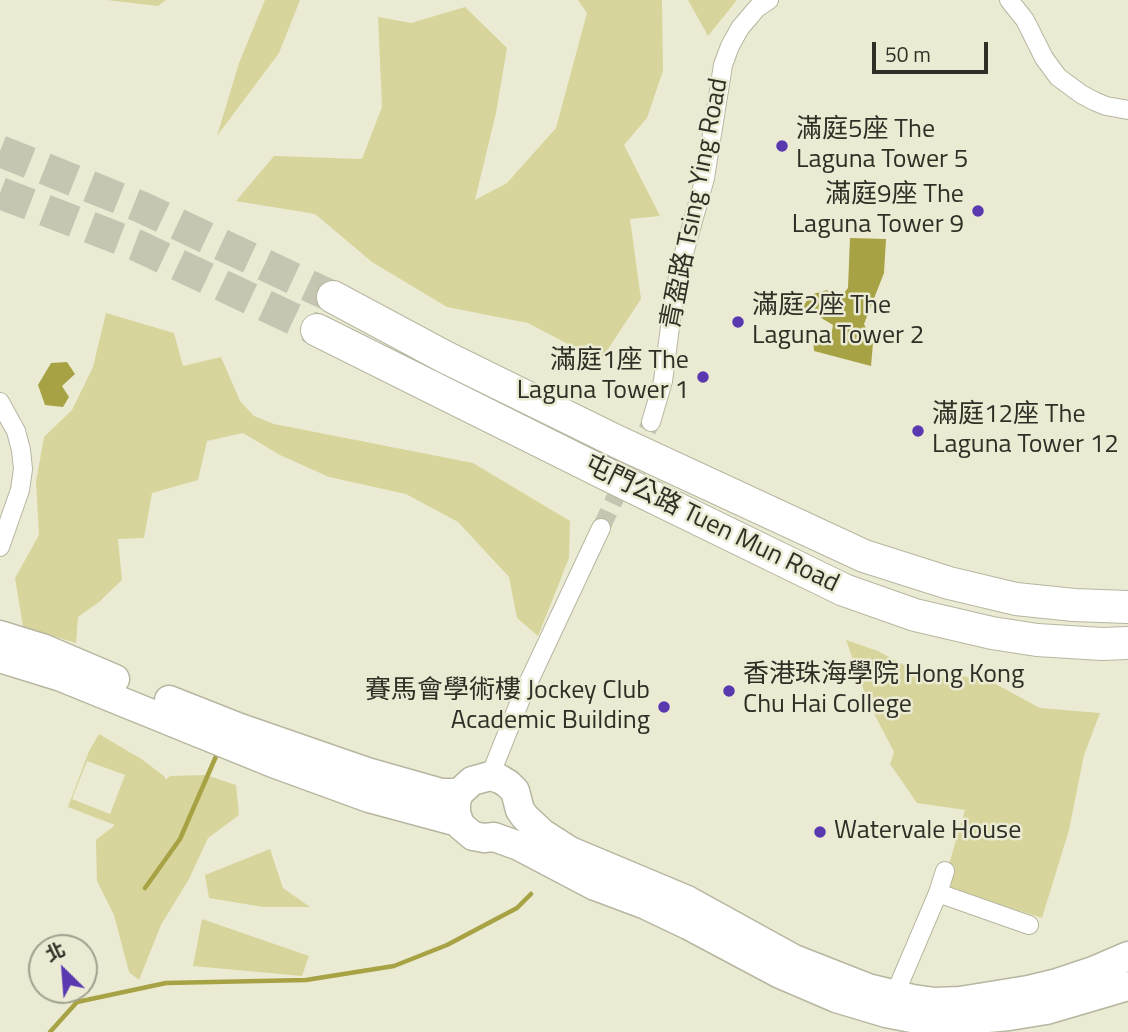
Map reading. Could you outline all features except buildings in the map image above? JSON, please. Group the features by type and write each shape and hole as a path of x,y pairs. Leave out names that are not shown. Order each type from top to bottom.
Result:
{"highway":[{"name":"屯門公路 Tuen Mun Road","path":"333,297 445,357 618,442 864,556 950,583 1016,599 1128,607"},
{"name":"屯門公路 Tuen Mun Road","path":"317,330 844,590 915,615 992,633 1037,640 1128,643"}],"main road":[{"path":"0,635 42,648 304,751 441,793 459,793"},
{"path":"0,657 61,677 273,763 369,798 458,822 473,836 484,838 504,833 512,826 520,810"},
{"path":"458,822 456,803 459,793 472,781 490,776 500,779 515,791 520,810 526,817 542,833 570,851 687,900 794,959 932,1021 1009,1016 1046,1010 1128,986"},
{"path":"494,837 519,846 595,886 666,915 780,974 836,998 891,1004 983,998 1028,990 1093,971 1128,956"},
{"path":"1028,990 1057,991 1079,987 1128,970"}],"street":[{"name":"青盈路 Tsing Ying Road","path":"651,422 663,381 679,271 705,178 723,65 740,27 757,8 769,0"},
{"path":"1009,0 1025,20 1044,58 1058,77 1094,101 1128,110"},
{"path":"0,402 16,431 23,469 20,491 0,547"},
{"path":"490,776 522,696 601,528"},
{"path":"891,1004 945,871"},
{"path":"938,893 1029,925"}],"shaded area":[{"path":"107,0 166,0 158,6"},
{"path":"265,0 300,0 279,53 217,136 239,63"},
{"path":"578,0 662,0 663,71 647,118 624,145 660,216 630,219 641,299 600,361 528,323 447,307 372,262 315,214 236,201 274,156 362,159 382,107 378,17 411,23 465,7 507,48 496,113 475,200 507,183 556,128 587,13"},
{"path":"688,0 737,0 708,36"},
{"path":"850,238 886,239 884,273 864,324 873,343 871,366 814,351 813,339 831,337 833,325 803,307 810,295 827,290 838,300 848,288"},
{"path":"106,313 174,333 183,366 221,357 240,401 254,416 274,424 473,463 570,521 569,558 538,636 517,618 509,577 458,522 406,494 329,477 280,455 243,433 207,441 198,480 152,493 144,538 118,539 122,580 78,617 76,643 23,627 15,578 39,535 36,482 44,437 72,410 93,367"},
{"path":"67,362 75,374 62,386 69,397 63,407 45,405 38,385 51,363"},
{"path":"846,640 878,651 930,679 957,675 992,682 1040,708 1100,713 1084,755 1069,830 1042,918 951,889 949,864 965,810 917,803 890,764 894,752 868,702"},
{"path":"99,734 143,760 165,777 165,780 170,776 206,775 236,785 239,815 208,838 189,879 161,925 139,980 129,972 114,915 97,881 96,840 115,825 68,807 89,751","holes":["87,761 125,775 110,814 72,799"]},
{"path":"270,849 283,888 310,907 263,907 209,898 205,875"},
{"path":"202,919 309,956 302,976 193,966"}],"waterway":[{"path":"145,888 180,839 217,754"},
{"path":"50,1032 77,1002 166,983 306,980 394,966 447,945 517,908 531,894"}],"tunnel":[{"path":"0,151 141,207 333,297"},
{"path":"0,193 136,245 317,330"},
{"path":"601,528 651,422"}],"place":[{"name":"滿庭5座 The Laguna Tower 5","path":"782,146"},
{"name":"滿庭9座 The Laguna Tower 9","path":"978,211"},
{"name":"滿庭2座 The Laguna Tower 2","path":"738,322"},
{"name":"滿庭1座 The Laguna Tower 1","path":"703,377"},
{"name":"滿庭12座 The Laguna Tower 12","path":"918,431"},
{"name":"香港珠海學院 Hong Kong Chu Hai College","path":"729,691"},
{"name":"賽馬會學術樓 Jockey Club Academic Building","path":"664,707"},
{"name":"Watervale House","path":"820,832"}]}
